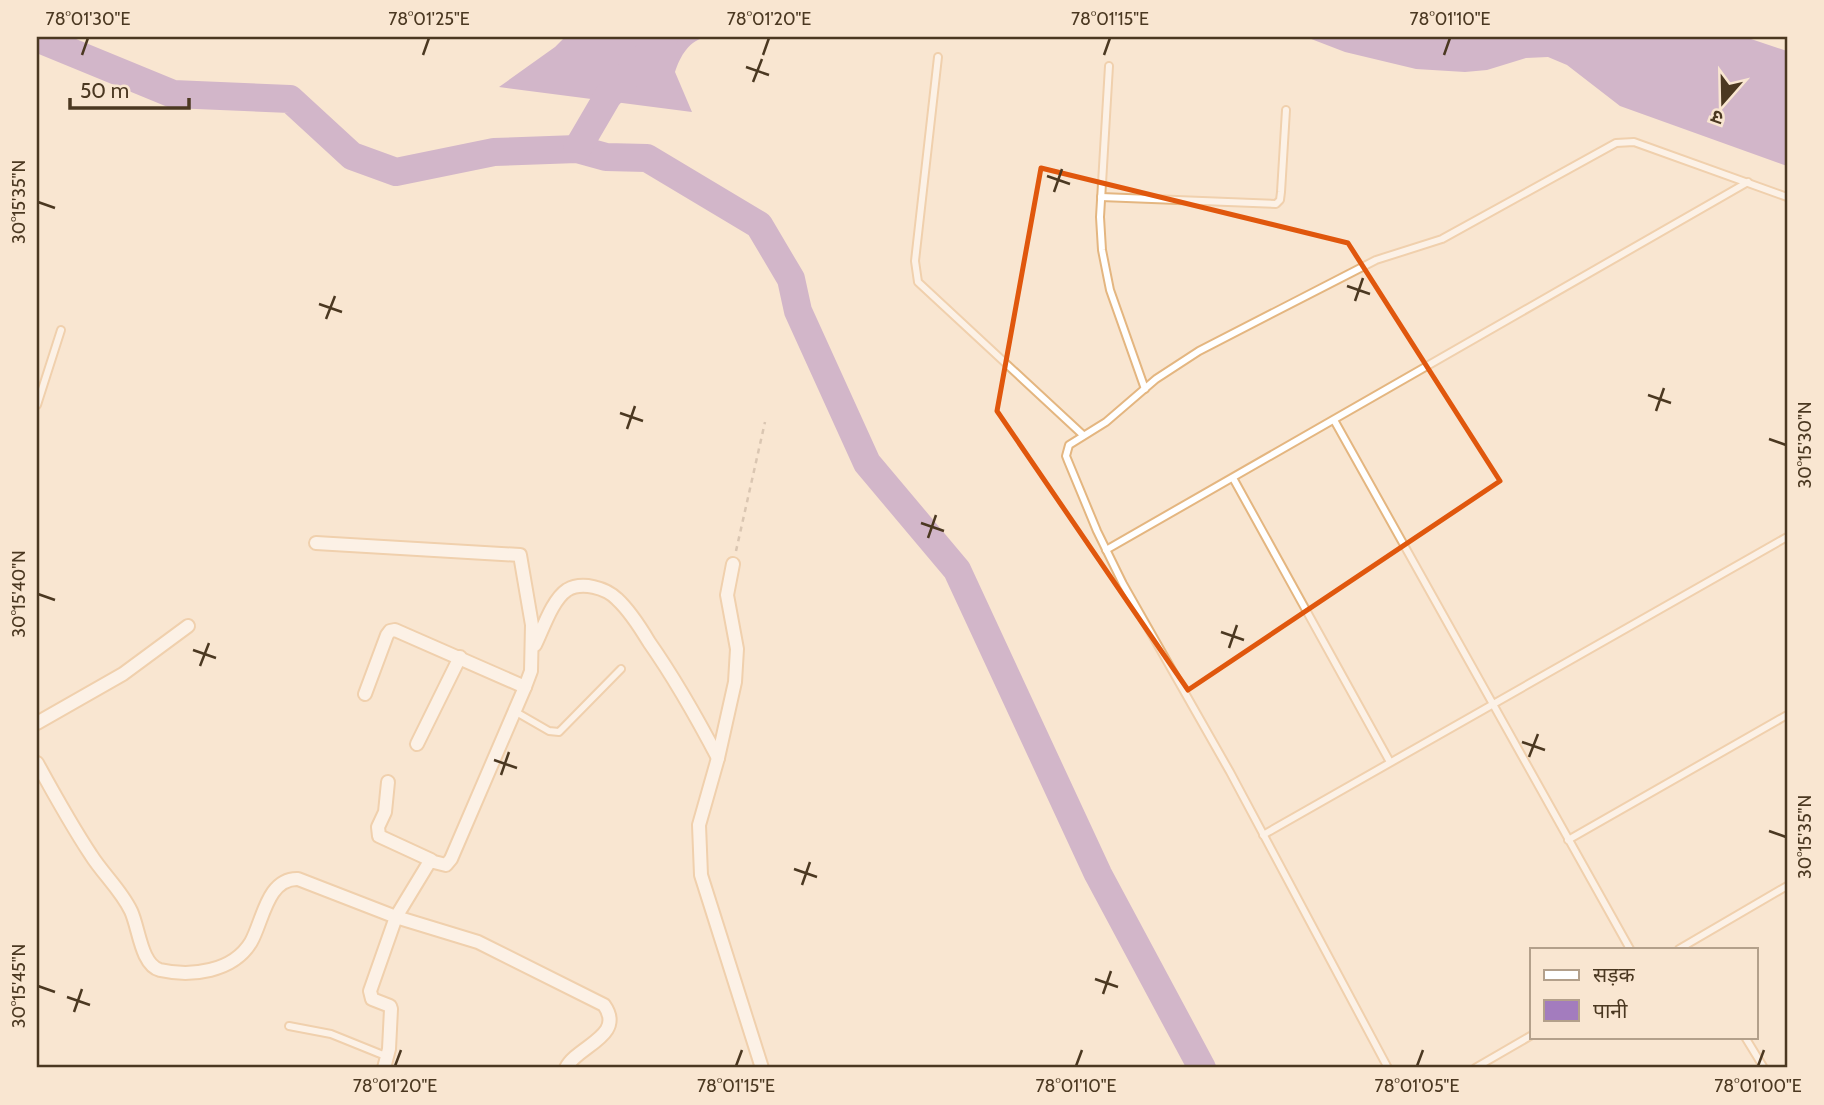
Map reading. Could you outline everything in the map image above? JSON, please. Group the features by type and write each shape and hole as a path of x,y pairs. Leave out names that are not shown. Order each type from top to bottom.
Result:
{"street":[{"path":"316,543 520,555 532,625 531,671 516,712 449,863 442,866 379,836 378,827 385,812 388,782"},
{"path":"733,564 727,595 737,649 735,682 699,825 701,875 762,1068"},
{"path":"533,648 565,591 575,586 606,590 631,614 666,666 718,758"},
{"path":"37,723 123,674 188,626"},
{"path":"365,694 390,631 402,632 526,687"},
{"path":"417,744 460,657"},
{"path":"37,763 72,827 126,900 136,921 145,956 152,967 193,972 209,971 228,963 243,953 252,941 279,884 288,878 298,879 396,917 478,942 604,1005 610,1013 606,1032 570,1061 566,1068"},
{"path":"386,1063 391,1009 387,1004 372,999 370,991 396,917 431,860"}],"lane":[{"path":"938,57 915,261 918,282 1083,435"},
{"path":"1109,66 1101,197 1102,250 1110,290 1145,389"},
{"path":"1101,197 1270,206 1276,204 1280,200 1281,192 1286,110"},
{"path":"1388,1068 1105,550 1066,456 1069,445 1106,422 1180,361 1376,260 1442,239 1616,143 1634,142 1787,197"},
{"path":"1105,550 1748,182"},
{"path":"37,405 61,330"},
{"path":"1334,420 1629,948"},
{"path":"1233,478 1390,762"},
{"path":"1263,835 1786,539"},
{"path":"516,712 549,731 559,732 621,668"},
{"path":"1568,840 1787,715"},
{"path":"1690,947 1787,886"},
{"path":"289,1026 331,1034 386,1063"},
{"path":"1475,1068 1530,1036"},
{"path":"1746,1038 1764,1068"}],"path":[{"path":"733,564 765,422"}],"highlighted area":[{"path":"1041,168 1348,243 1500,481 1188,690 997,411"}],"water":[{"path":"565,37 708,37 691,45 675,72 692,112 499,87"},
{"path":"1306,37 1751,39 1787,51 1787,166 1620,106 1567,65 1548,57 1526,58 1487,70 1465,72 1416,69 1345,52"}],"waterway":[{"path":"38,37 173,94 290,99 352,156 396,172 494,152 577,149 606,157 647,158 759,225 791,279 798,311 867,463 957,570 1098,874 1202,1068"},
{"path":"577,149 608,96 664,37"}]}
